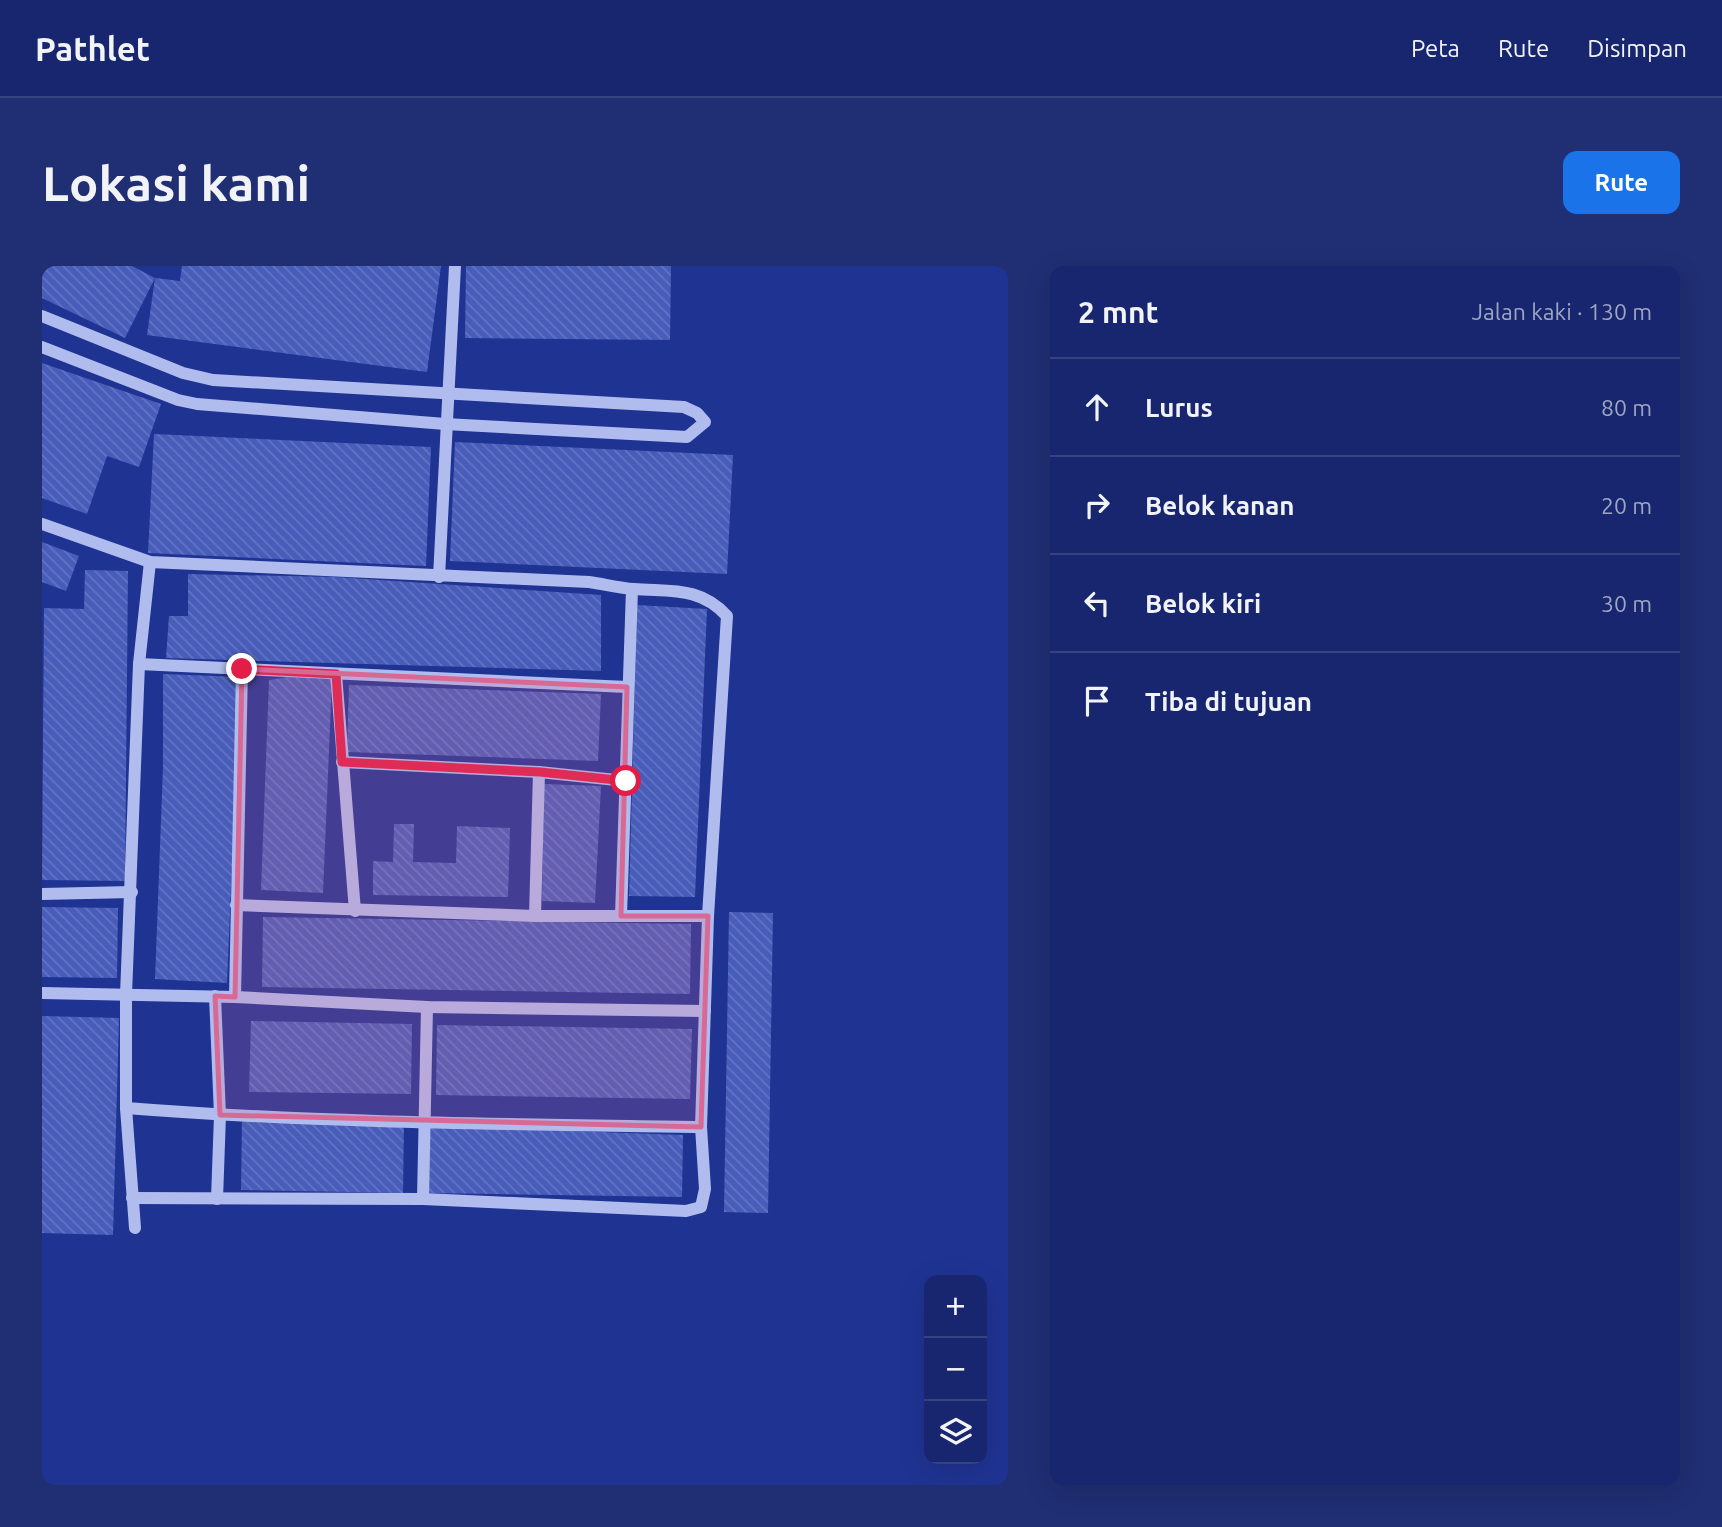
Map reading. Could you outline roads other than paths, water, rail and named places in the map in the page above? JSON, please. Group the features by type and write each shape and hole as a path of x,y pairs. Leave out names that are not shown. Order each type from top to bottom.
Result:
{"street":[{"path":"439,577 455,266"},
{"path":"42,316 183,373 213,380 448,396 684,407 697,413 705,422 687,437 445,424 197,404 178,400 42,347"},
{"path":"42,524 150,562 589,582 700,595 716,604 727,616 708,916 701,1127 705,1189 701,1207 695,1210 423,1199 132,1198"},
{"path":"135,1228 126,1108 126,995 139,664 150,562"},
{"path":"621,916 626,687 632,589"},
{"path":"139,664 626,687"},
{"path":"235,997 242,669"},
{"path":"336,674 355,911"},
{"path":"342,762 540,772 626,781"},
{"path":"535,916 540,772"},
{"path":"42,894 132,892"},
{"path":"236,905 535,916 708,916"},
{"path":"42,993 215,996 427,1007 705,1011"},
{"path":"215,996 220,1115 217,1199"},
{"path":"423,1199 427,1007"},
{"path":"126,1108 220,1115 424,1122 701,1127"}]}
